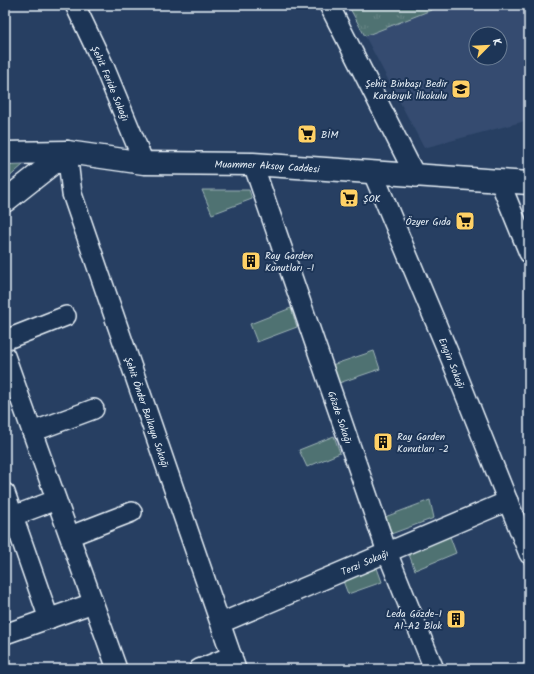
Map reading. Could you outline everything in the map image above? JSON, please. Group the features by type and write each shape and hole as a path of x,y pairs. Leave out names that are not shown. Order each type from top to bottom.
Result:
{"main road":[{"name":"Muammer Aksoy Caddesi","path":"5,153 67,152 144,163 253,164 529,184"},
{"path":"5,201 67,152"}],"street":[{"name":"Şehit Feride Sokağı","path":"75,5 103,64 144,163"},
{"path":"330,5 416,177"},
{"name":"Şehit Önder Balkaya Sokağı","path":"67,152 72,194 234,662"},
{"name":"Gözde Sokağı","path":"253,164 387,552 434,669"},
{"name":"Engin Sokağı","path":"372,173 451,359 529,554"},
{"path":"500,182 529,253"},
{"path":"5,340 66,316"},
{"path":"5,356 117,669"},
{"path":"32,432 94,409"},
{"path":"5,493 9,517 49,618"},
{"path":"9,517 56,500"},
{"name":"Terzi Sokağı","path":"221,623 508,501"},
{"path":"70,536 132,512"},
{"path":"5,634 93,603"},
{"path":"199,669 234,662"}],"shaded area":[{"name":"Şehit Binbaşı Bedir Karabıyık İlkokulu","path":"444,5 529,5 529,120 424,148 365,36"}],"green space":[{"path":"348,5 444,5 365,36"},
{"path":"24,164 5,181 5,165"},
{"path":"202,190 249,190 252,199 212,214"},
{"path":"291,308 297,327 257,342 250,324"},
{"path":"374,351 380,369 339,383 332,365"},
{"path":"334,436 340,453 307,467 299,450"},
{"path":"430,500 434,518 391,534 385,517"},
{"path":"449,534 456,553 415,570 408,552"},
{"path":"377,568 382,582 348,594 343,581"}],"place":[{"name":"Şehit Binbaşı Bedir Karabıyık İlkokulu","path":"461,89"},
{"name":"BİM","path":"307,134"},
{"name":"ŞOK","path":"349,198"},
{"name":"Özyer Gıda","path":"465,221"},
{"name":"Ray Garden Konutları -1","path":"251,261"},
{"name":"Ray Garden Konutları -2","path":"383,442"},
{"name":"Leda Gözde-1 A1-A2 Blok","path":"456,619"}]}
